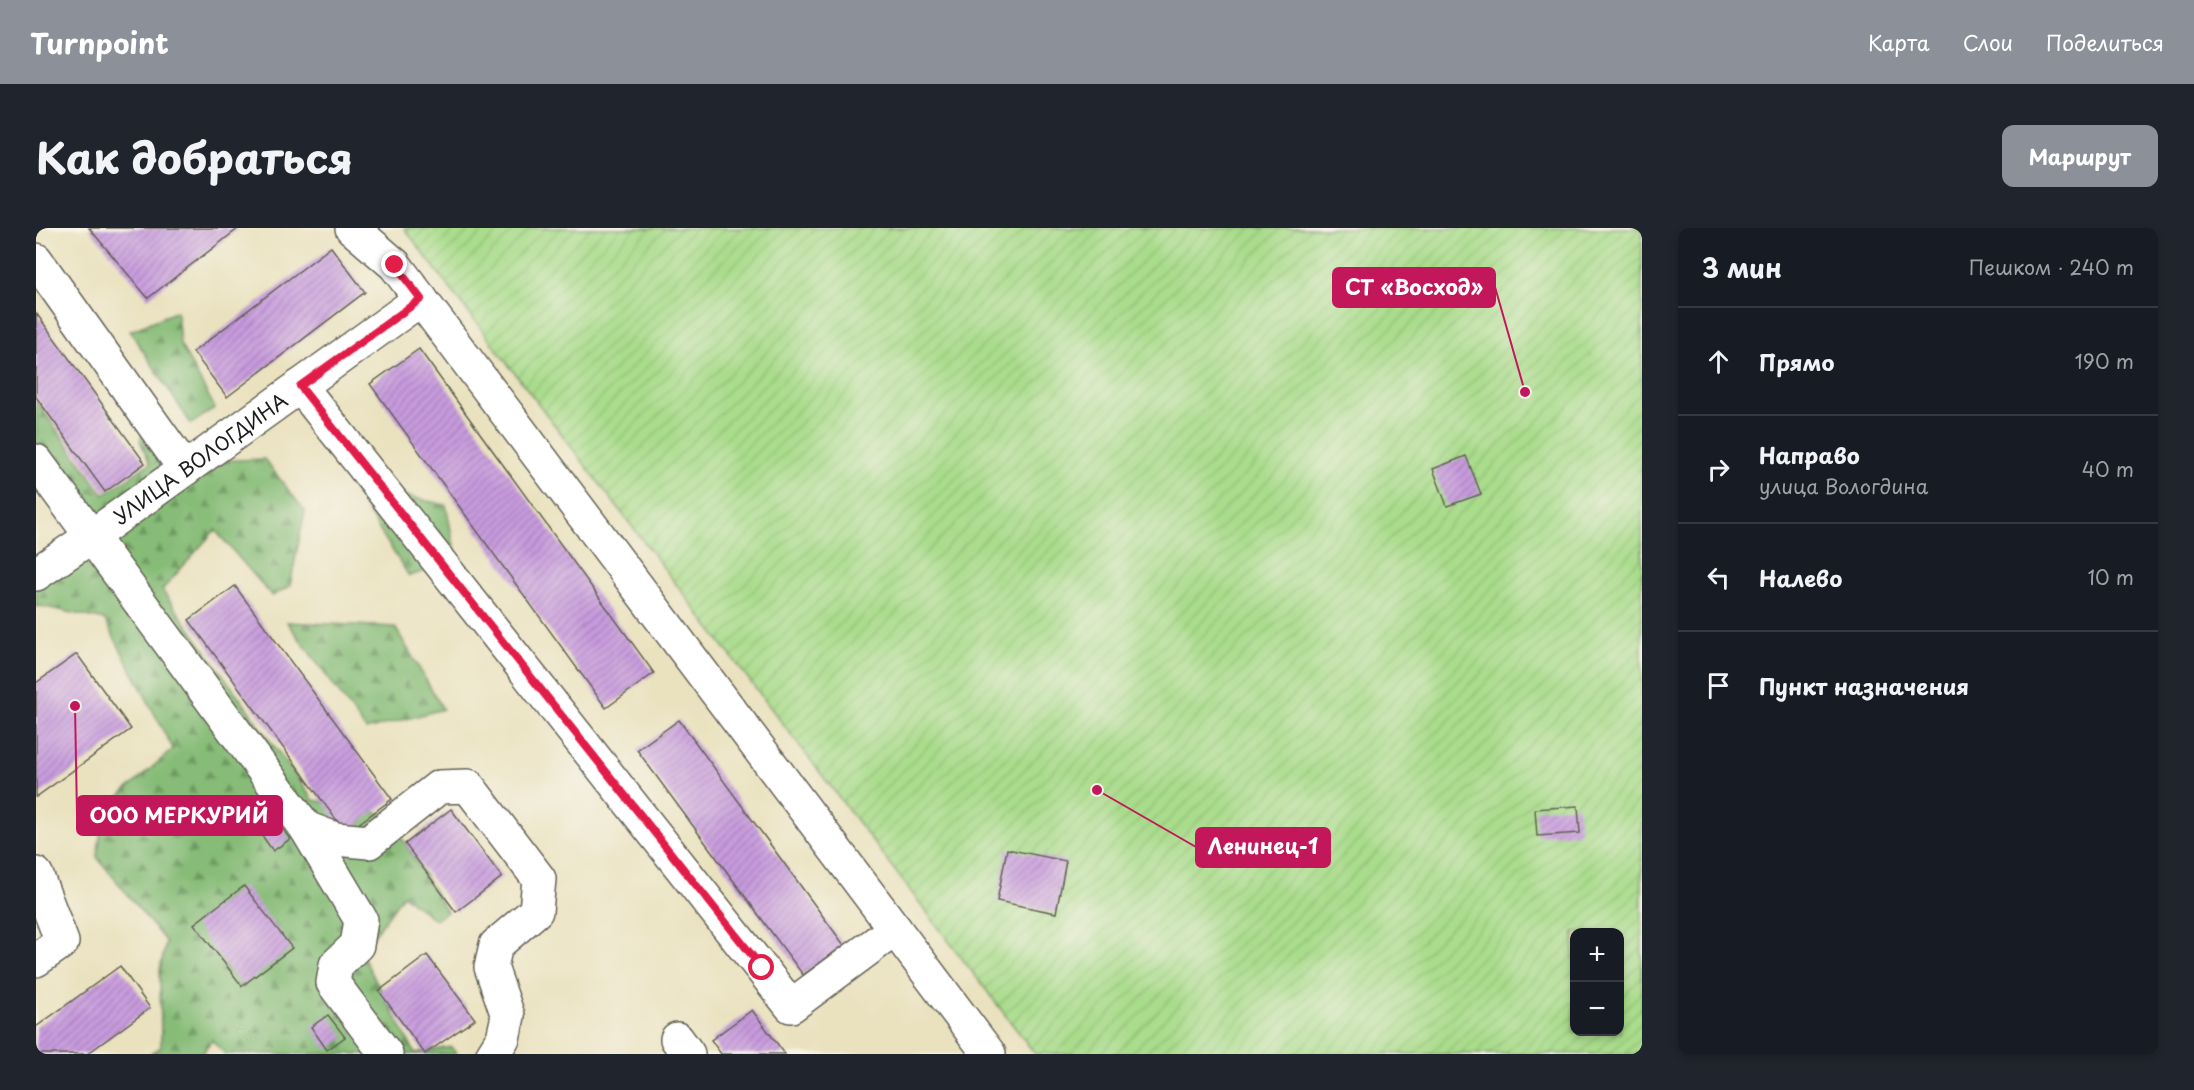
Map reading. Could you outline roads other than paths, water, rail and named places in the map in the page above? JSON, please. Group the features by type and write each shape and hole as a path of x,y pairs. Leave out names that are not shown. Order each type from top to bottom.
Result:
{"street":[{"path":"352,228 395,265 989,1054"},
{"path":"36,260 185,469"},
{"name":"УЛИЦА ВОЛОГДИНА","path":"36,574 421,299"},
{"path":"300,386 791,1006 895,929"},
{"path":"36,461 306,828 361,920 357,945 336,965 333,983 386,1054"},
{"path":"306,828 335,839 369,842 440,787 468,786 539,879 536,911 496,945 491,967 508,1016 503,1038 493,1054"},
{"path":"36,873 62,942 36,960"}],"place":[{"name":"СТ «Восход»","path":"1525,392"},
{"name":"ООО МЕРКУРИЙ","path":"75,706"},
{"name":"Ленинец-1","path":"1097,790"}]}
